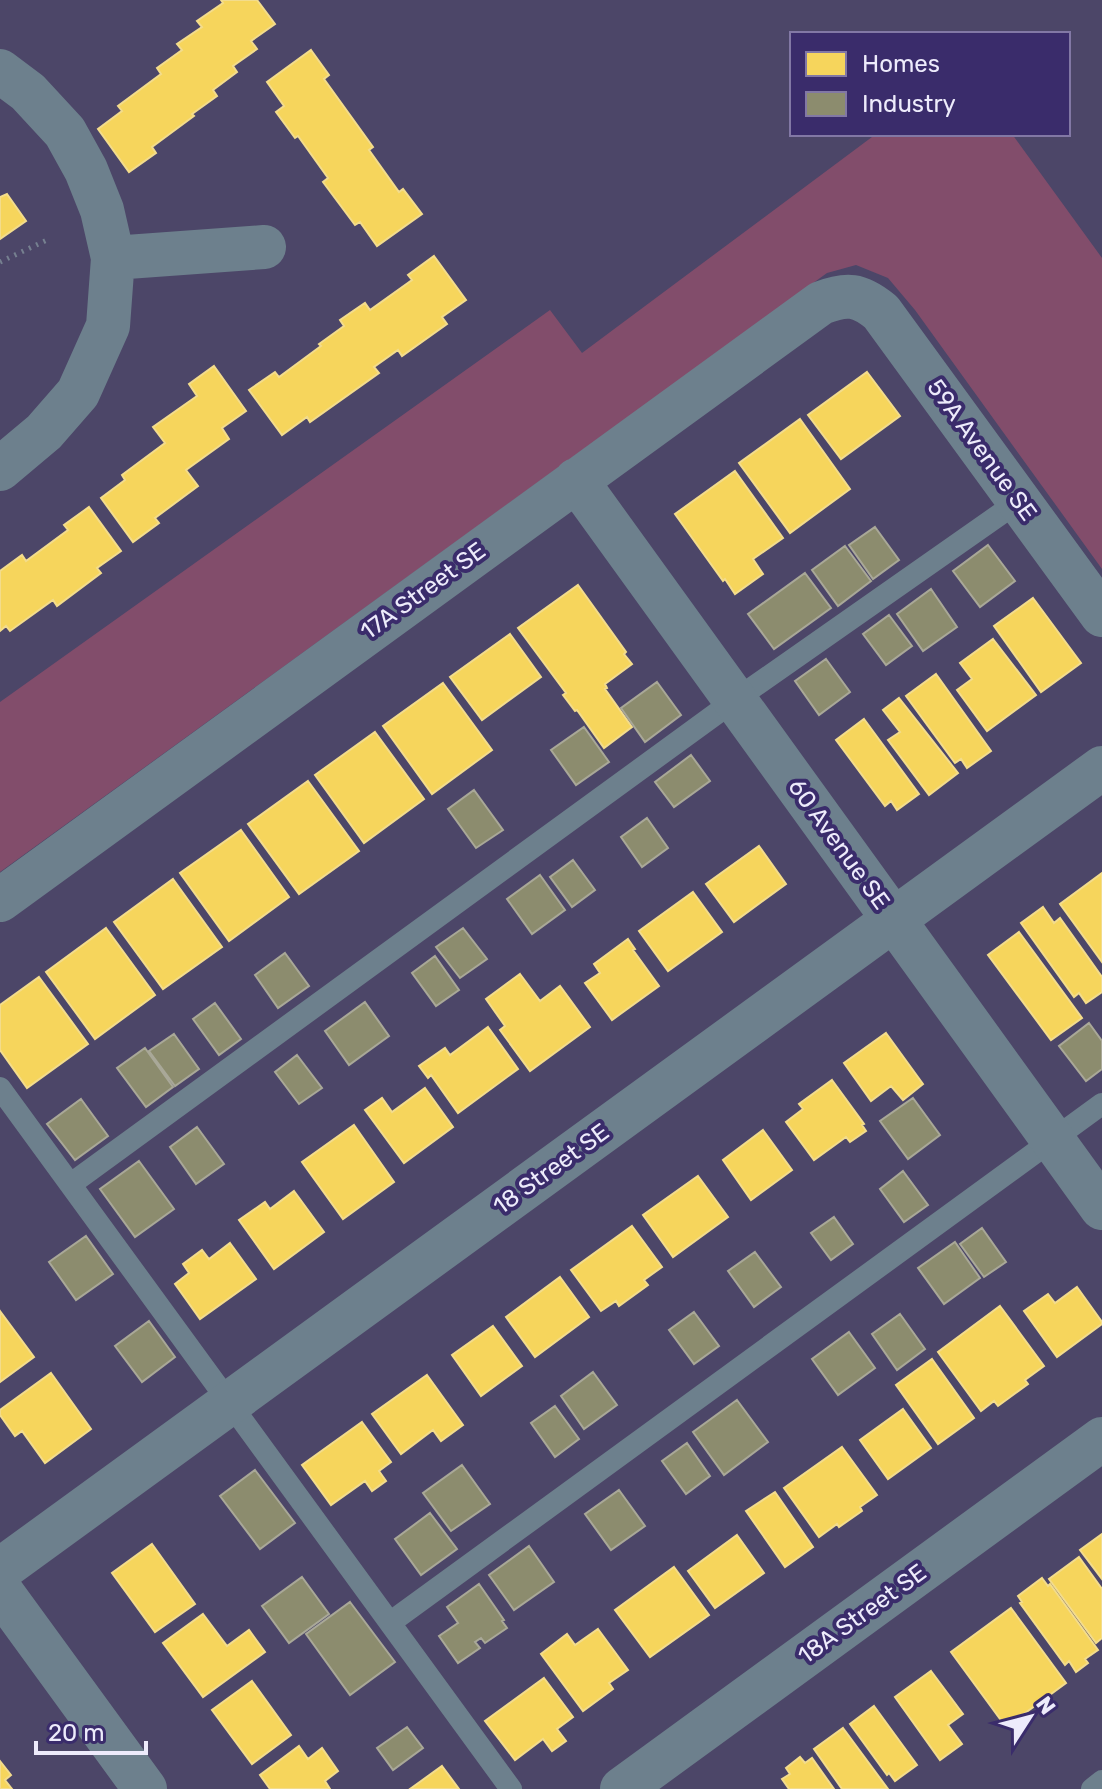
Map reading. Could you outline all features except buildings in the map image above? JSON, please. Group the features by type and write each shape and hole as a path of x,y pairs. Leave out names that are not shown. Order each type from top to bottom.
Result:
{"street":[{"path":"0,71 28,92 65,132 86,170 102,210 113,258 108,326 78,393 44,432 0,469"},
{"path":"113,258 264,247"},
{"name":"17A Street SE","path":"0,900 821,303 836,297 852,296"},
{"name":"59A Avenue SE","path":"852,296 869,302 881,312 1102,615"},
{"name":"60 Avenue SE","path":"576,480 1102,1208"},
{"name":"18 Street SE","path":"0,1570 1102,768"},
{"name":"18A Street SE","path":"622,1789 1102,1439"},
{"path":"0,1590 145,1789"}],"lane":[{"path":"71,1184 735,700 1019,501"},
{"path":"0,1088 511,1789"},
{"path":"391,1622 1102,1104"},
{"path":"1092,1789 1102,1781"}],"path":[{"path":"0,262 47,240"}],"shaded area":[{"path":"873,136 1013,136 1102,258 1102,569 915,310 888,278 856,265 827,273 0,872 0,702 550,310 582,353"}]}
